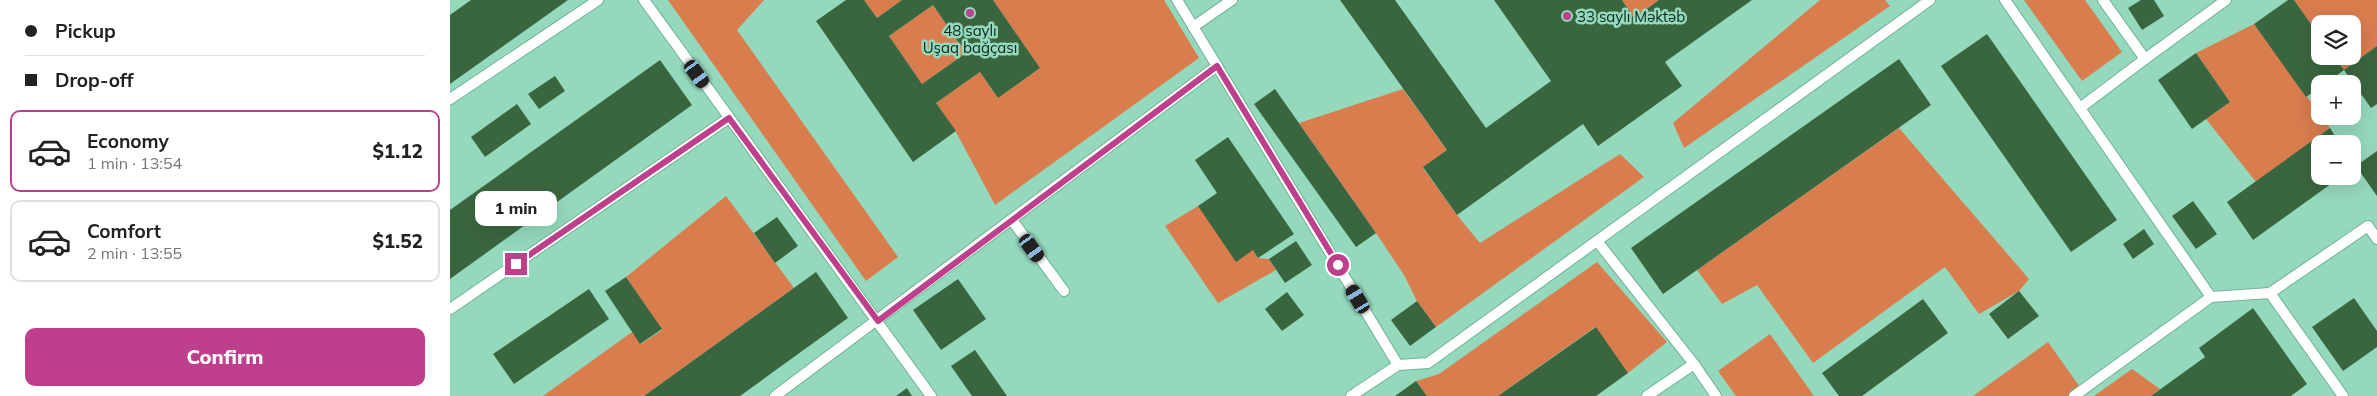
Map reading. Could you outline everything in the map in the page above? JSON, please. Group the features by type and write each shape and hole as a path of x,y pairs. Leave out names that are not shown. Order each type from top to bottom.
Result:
{"lane":[{"path":"450,99 598,0"},
{"path":"644,0 931,396"},
{"path":"1177,0 1398,365"},
{"path":"1193,27 1232,0"},
{"path":"1352,396 1398,365 1428,363 1930,0"},
{"path":"2005,0 2211,297"},
{"path":"2103,0 2145,59"},
{"path":"2080,108 2226,0"},
{"path":"775,396 878,321 1217,66"},
{"path":"450,309 729,118"},
{"path":"1012,220 1064,291"},
{"path":"2074,396 2211,297 2270,293 2368,226 2377,238"},
{"path":"1597,241 1694,364 1716,396"},
{"path":"2270,293 2343,396"},
{"path":"1647,396 1694,364"}],"shaded area":[{"path":"668,0 764,0 737,30 898,257 866,281"},
{"path":"864,0 902,0 877,18"},
{"path":"993,0 1164,0 1199,58 995,205 956,132 936,103 980,72 998,98 1040,68"},
{"path":"1622,0 1659,0 1634,18"},
{"path":"1820,0 1885,0 1890,6 1684,148 1673,123"},
{"path":"2024,0 2085,0 2122,52 2082,81"},
{"path":"2294,0 2377,0 2377,46 2361,58 2361,15 2311,15 2311,24"},
{"path":"933,5 966,53 922,84 889,36"},
{"path":"2254,24 2311,102 2311,125 2328,125 2330,128 2320,135 2311,135 2311,142 2256,182 2206,119 2230,102 2196,53"},
{"path":"2340,65 2351,65 2344,70"},
{"path":"1403,89 1447,150 1423,168 1480,243 1620,154 1644,177 1436,327 1417,301 1404,275 1376,233 1299,123"},
{"path":"1899,128 2029,279 2019,291 1979,314 1945,267 1813,363 1757,285 1722,304 1697,270"},
{"path":"726,196 794,288 644,396 543,396 632,332 641,344 662,330 626,277"},
{"path":"1198,206 1253,250 1258,258 1269,259 1276,270 1218,303 1165,226"},
{"path":"1597,262 1667,342 1628,373 1595,327 1498,396 1427,396 1416,381 1439,374"},
{"path":"1770,334 1814,396 1736,396 1718,371"},
{"path":"2048,342 2082,390 2074,396 1973,396"},
{"path":"2132,369 2160,389 2151,396 2094,396"}],"building":[{"path":"471,0 568,0 450,84 450,15"},
{"path":"846,0 864,0 877,18 902,0 993,0 1040,68 998,98 980,72 936,103 956,131 913,162 816,21","holes":["933,5 966,53 922,84 889,36"]},
{"name":"33 saylı Məktəb","path":"1340,0 1395,0 1486,128 1551,81 1494,0 1622,0 1634,18 1659,0 1752,0 1665,62 1682,86 1598,146 1583,124 1457,215 1423,167 1447,150"},
{"path":"2141,0 2154,0 2164,16 2142,30 2128,8"},
{"path":"2288,0 2294,0 2311,24 2311,65 2340,65 2344,70 2337,75 2311,75 2311,93 2306,97 2254,24"},
{"path":"1987,34 2117,220 2071,252 1941,66"},
{"path":"2377,46 2377,104 2371,108 2361,94 2361,75 2348,75 2344,70 2351,65 2361,65 2361,58"},
{"path":"2196,53 2230,102 2192,129 2158,80"},
{"path":"1899,59 1931,105 1663,294 1631,248"},
{"path":"660,60 692,105 450,279 450,210"},
{"path":"555,76 565,91 539,109 528,94"},
{"path":"1275,89 1376,233 1356,247 1254,104"},
{"path":"517,104 531,124 485,157 471,137"},
{"path":"2330,128 2334,135 2320,135"},
{"path":"1228,137 1294,234 1258,258 1253,250 1236,262 1198,206 1217,193 1195,160"},
{"path":"2311,142 2311,185 2329,185 2253,240 2227,202"},
{"path":"2377,151 2377,196 2361,173 2361,162"},
{"path":"2193,201 2217,234 2196,249 2172,216"},
{"path":"777,217 798,246 775,263 754,233"},
{"path":"2144,229 2154,244 2133,259 2123,244"},
{"path":"1296,241 1312,265 1285,283 1269,259"},
{"path":"816,272 848,318 740,396 644,396"},
{"path":"626,277 662,329 640,344 605,291"},
{"path":"958,279 986,319 941,350 913,310"},
{"path":"589,289 609,319 514,384 493,354"},
{"path":"2019,291 2039,316 2008,339 1989,314"},
{"path":"1287,292 1304,315 1282,331 1265,309"},
{"path":"2354,298 2377,331 2377,347 2343,371 2312,327"},
{"path":"1923,299 1948,333 1862,396 1839,396 1822,373"},
{"path":"1417,301 1436,327 1410,346 1391,320"},
{"path":"2253,308 2307,384 2291,396 2151,396 2205,357 2199,348"},
{"path":"1596,327 1628,373 1596,396 1498,396"},
{"path":"975,350 1007,396 972,396 951,366"},
{"path":"1416,381 1427,396 1395,396"},
{"path":"907,388 912,396 896,396"}],"place":[{"name":"48 saylı Uşaq bağçası","path":"970,13"},
{"name":"33 saylı Məktəb","path":"1567,16"}],"route":[{"path":"516,264 729,118 878,321 1217,66 1338,265"}]}
